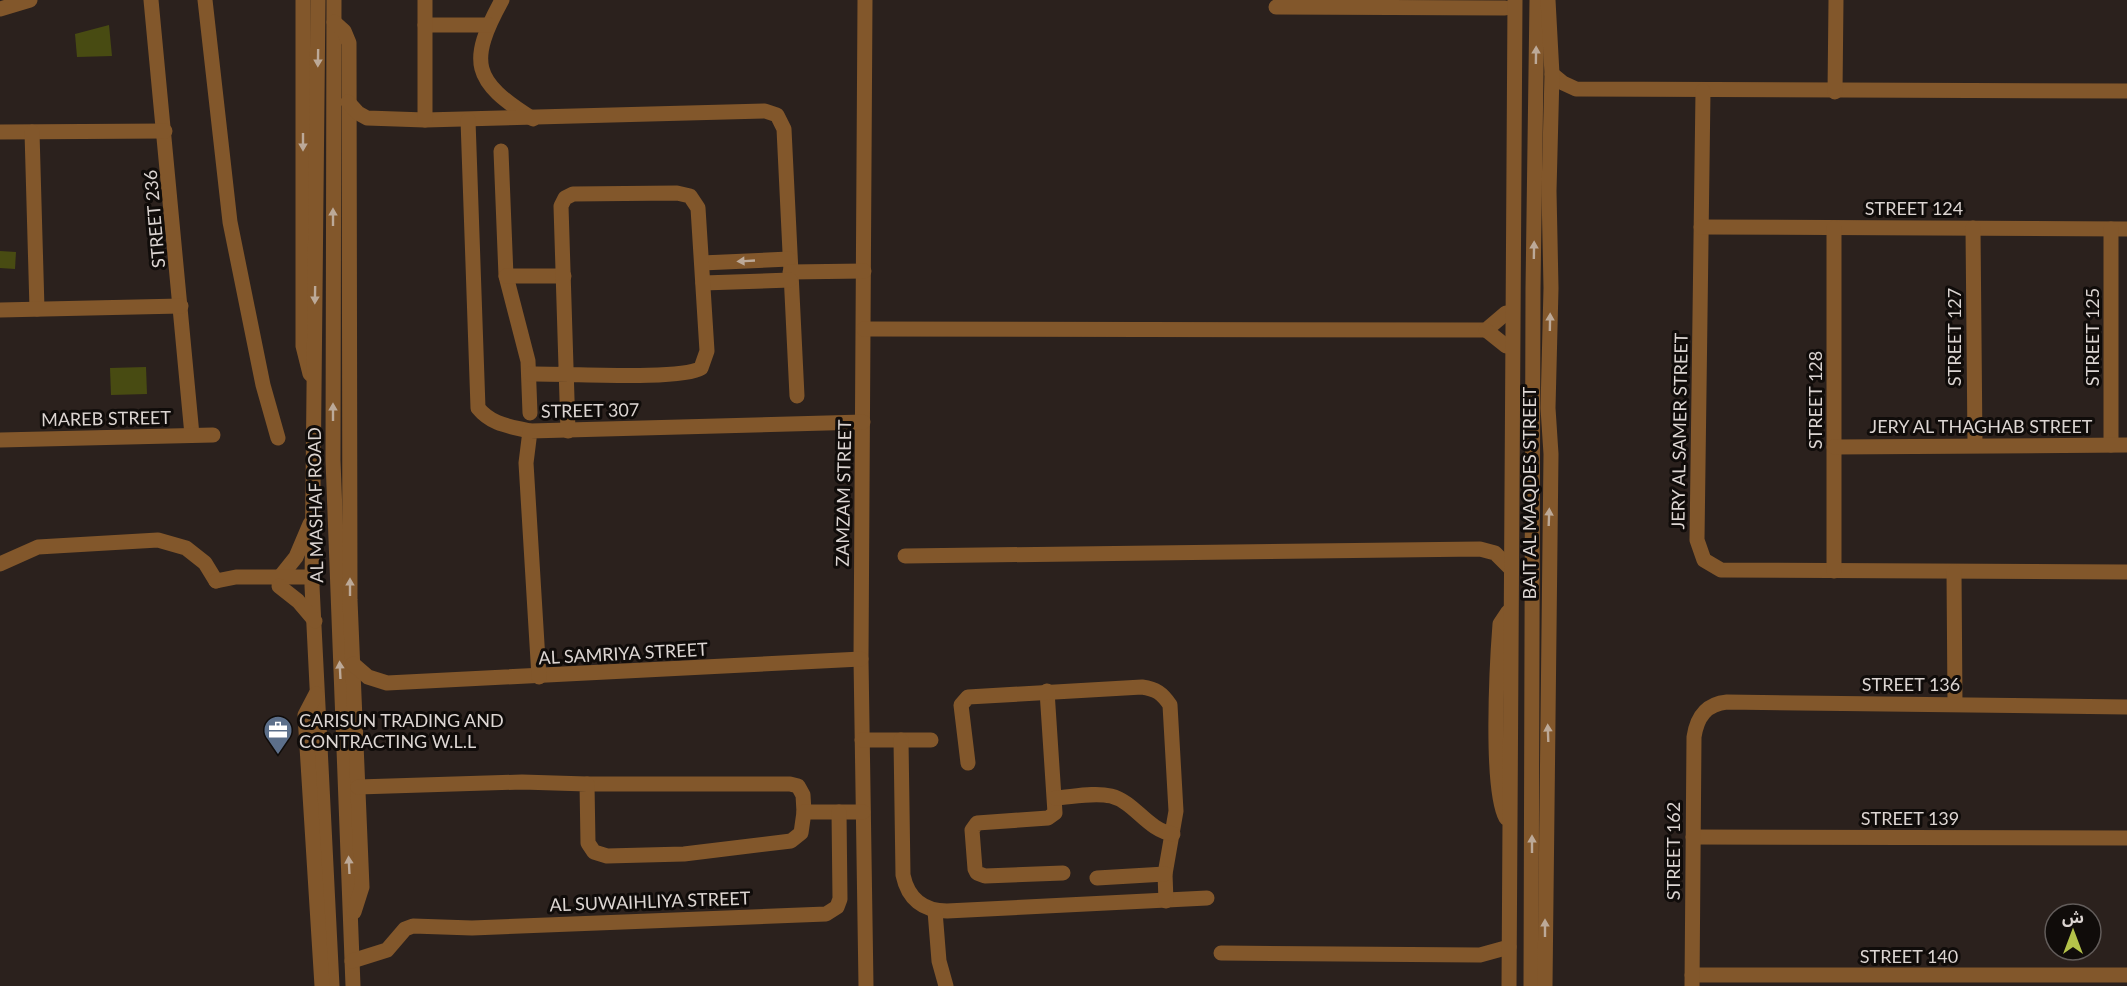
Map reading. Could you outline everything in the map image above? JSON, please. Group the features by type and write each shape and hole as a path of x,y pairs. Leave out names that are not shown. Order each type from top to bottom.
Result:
{"street":[{"path":"0,9 30,0"},
{"name":"STREET 236","path":"151,0 192,435"},
{"path":"205,0 230,222 264,385 278,438"},
{"name":"AL MASHAF ROAD","path":"303,0 303,346 315,384"},
{"name":"AL MASHAF ROAD","path":"318,0 312,581 316,694 328,862 332,986"},
{"name":"AL MASHAF ROAD","path":"334,0 333,460 353,986"},
{"path":"425,0 425,120"},
{"path":"502,0 480,51 481,72 506,102 533,119"},
{"name":"ZAMZAM STREET","path":"866,0 861,659 866,986"},
{"name":"BAIT AL MAQDES STREET","path":"1531,986 1537,0"},
{"name":"BAIT AL MAQDES STREET","path":"1545,986 1545,808 1549,762 1548,554 1551,454 1548,408 1551,288 1548,191 1552,74 1548,0"},
{"path":"1835,92 1836,0"},
{"path":"1276,7 1508,3"},
{"name":"BAIT AL MAQDES STREET","path":"1508,3 1513,456 1509,980"},
{"name":"AL MASHAF ROAD","path":"334,22 344,31 349,43 350,600 362,887 351,916"},
{"path":"425,25 489,26"},
{"path":"1552,74 1563,83 1576,89 2127,92"},
{"path":"1551,106 1565,94 1576,89"},
{"name":"JERY AL SAMER STREET","path":"1703,91 1698,550 1704,560 1720,570 2127,572"},
{"path":"348,102 358,113 367,118 533,119 765,111 780,117 784,129 797,396"},
{"path":"348,139 367,118"},
{"path":"468,120 478,408 486,418 497,424 530,431"},
{"path":"0,132 165,131"},
{"path":"32,132 37,309"},
{"path":"1535,176 1551,142"},
{"path":"501,151 506,276 514,312 526,348 530,374 530,413"},
{"path":"530,374 567,373 681,374 701,368 707,351 702,263 698,208 690,196 684,193 573,194 563,202 562,211 567,373 568,431"},
{"name":"STREET 124","path":"1701,227 2127,229"},
{"name":"STREET 128","path":"1834,228 1834,571"},
{"name":"STREET 127","path":"1973,228 1975,445"},
{"name":"STREET 125","path":"2111,229 2111,445"},
{"path":"702,263 790,270 864,271"},
{"name":"BAIT AL MAQDES STREET","path":"1510,268 1506,313 1507,435 1513,456"},
{"path":"703,283 790,270"},
{"path":"506,276 564,276"},
{"path":"0,310 181,306"},
{"path":"1486,330 1506,313"},
{"path":"864,330 1486,330 1506,346"},
{"name":"STREET 307","path":"538,677 526,453 530,431 863,422"},
{"name":"MAREB STREET","path":"0,440 213,435"},
{"path":"333,460 351,436"},
{"path":"1533,437 1551,454"},
{"name":"JERY AL THAGHAB STREET","path":"1834,447 2127,445"},
{"path":"279,581 296,557 313,515"},
{"path":"1473,549 1512,539 1521,553 1522,640 1532,697"},
{"path":"0,564 38,547 158,540 186,548 204,563 216,581 312,581"},
{"path":"905,556 1473,549 1495,553 1511,569"},
{"path":"1532,571 1548,554"},
{"path":"1954,572 1955,704"},
{"path":"279,581 315,621"},
{"name":"AL SAMRIYA STREET","path":"353,664 368,677 387,683 861,659"},
{"name":"AL SAMRIYA STREET","path":"355,700 387,683"},
{"path":"968,763 961,705 964,700 974,696 1142,687 1153,689 1164,695 1170,705 1176,812 1166,874 1166,901"},
{"path":"1047,691 1055,813 1051,817 980,822 975,825 972,830 975,869 977,873 985,876 1063,873"},
{"name":"AL MASHAF ROAD","path":"316,694 304,715 322,986"},
{"name":"STREET 136","path":"1699,717 1711,706 1727,702 2127,707"},
{"name":"STREET 162","path":"1692,981 1694,737 1699,717"},
{"path":"862,740 931,740"},
{"path":"901,740 905,887 912,898 935,911 1207,898"},
{"path":"358,787 522,782 790,784 798,786 803,795 804,812 801,833 791,841 684,854 607,856 594,852 588,843 587,784"},
{"path":"1055,798 1110,796 1122,802 1156,829 1173,834"},
{"path":"804,812 863,812"},
{"name":"AL SUWAIHLIYA STREET","path":"352,961 390,948 405,929 417,925 472,928 830,912 837,907 840,899 839,812"},
{"name":"STREET 139","path":"1693,837 2127,838"},
{"path":"1097,878 1166,874"},
{"path":"935,911 939,961 946,986"},
{"path":"351,937 378,952"},
{"path":"1221,953 1480,955 1509,947 1521,962 1522,986"},
{"path":"1480,955 1502,966 1509,980"},
{"name":"STREET 140","path":"1692,981 2127,975"}],"shaded area":[{"path":"109,25 112,56 77,57 75,34"},
{"path":"0,251 16,252 15,269 0,268"},
{"path":"146,367 147,394 111,395 110,368"}],"place":[{"name":"CARISUN TRADING AND CONTRACTING W.L.L","path":"278,756"}]}
